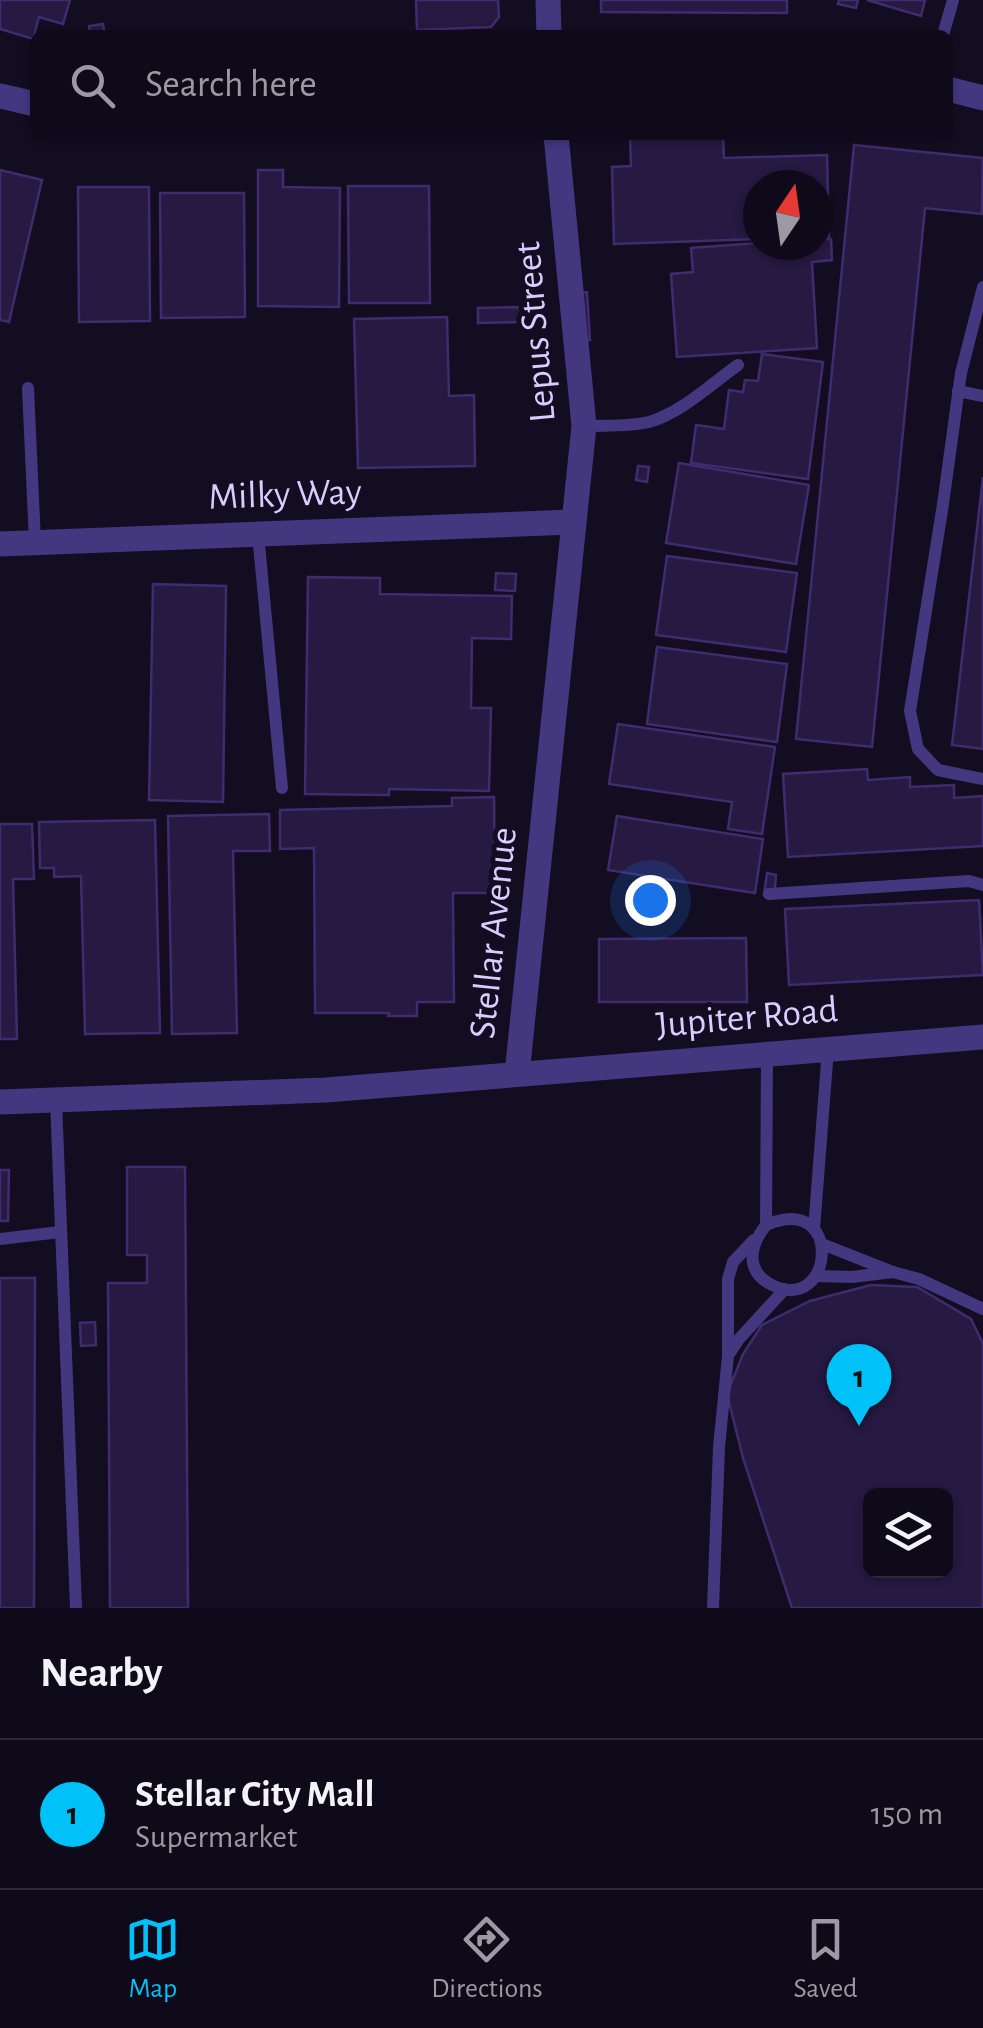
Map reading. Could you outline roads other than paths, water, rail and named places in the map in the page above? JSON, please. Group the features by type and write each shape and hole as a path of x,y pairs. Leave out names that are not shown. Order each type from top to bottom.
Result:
{"street":[{"path":"548,0 549,30"},
{"path":"953,90 983,98"},
{"path":"0,96 30,103"},
{"name":"Lepus Street","path":"556,140 584,426 574,522"},
{"name":"Milky Way","path":"0,544 574,522"},
{"name":"Stellar Avenue","path":"0,1102 326,1090 516,1074 574,522"},
{"name":"Jupiter Road","path":"516,1074 983,1038"}],"lane":[{"path":"944,30 952,0"},
{"path":"983,287 958,391 910,710 918,749 938,770 983,779"},
{"path":"584,426 657,419 738,365"},
{"path":"28,388 35,542"},
{"path":"958,391 983,396"},
{"path":"258,534 282,788"},
{"path":"769,894 968,882 983,885"},
{"path":"755,1238 752,1255 757,1272 769,1284 786,1290 802,1287 816,1276 823,1260 822,1244 814,1228 828,1049"},
{"path":"766,1054 766,1225"},
{"path":"56,1101 76,1608"},
{"path":"713,1608 730,1270 766,1225 782,1218 799,1220 814,1228"},
{"path":"0,1239 60,1232"},
{"path":"822,1244 929,1283 983,1310"},
{"path":"816,1276 893,1272"},
{"path":"728,1356 738,1338 786,1290"}],"place":[{"name":"Stellar City Mall","path":"859,1426"}]}
